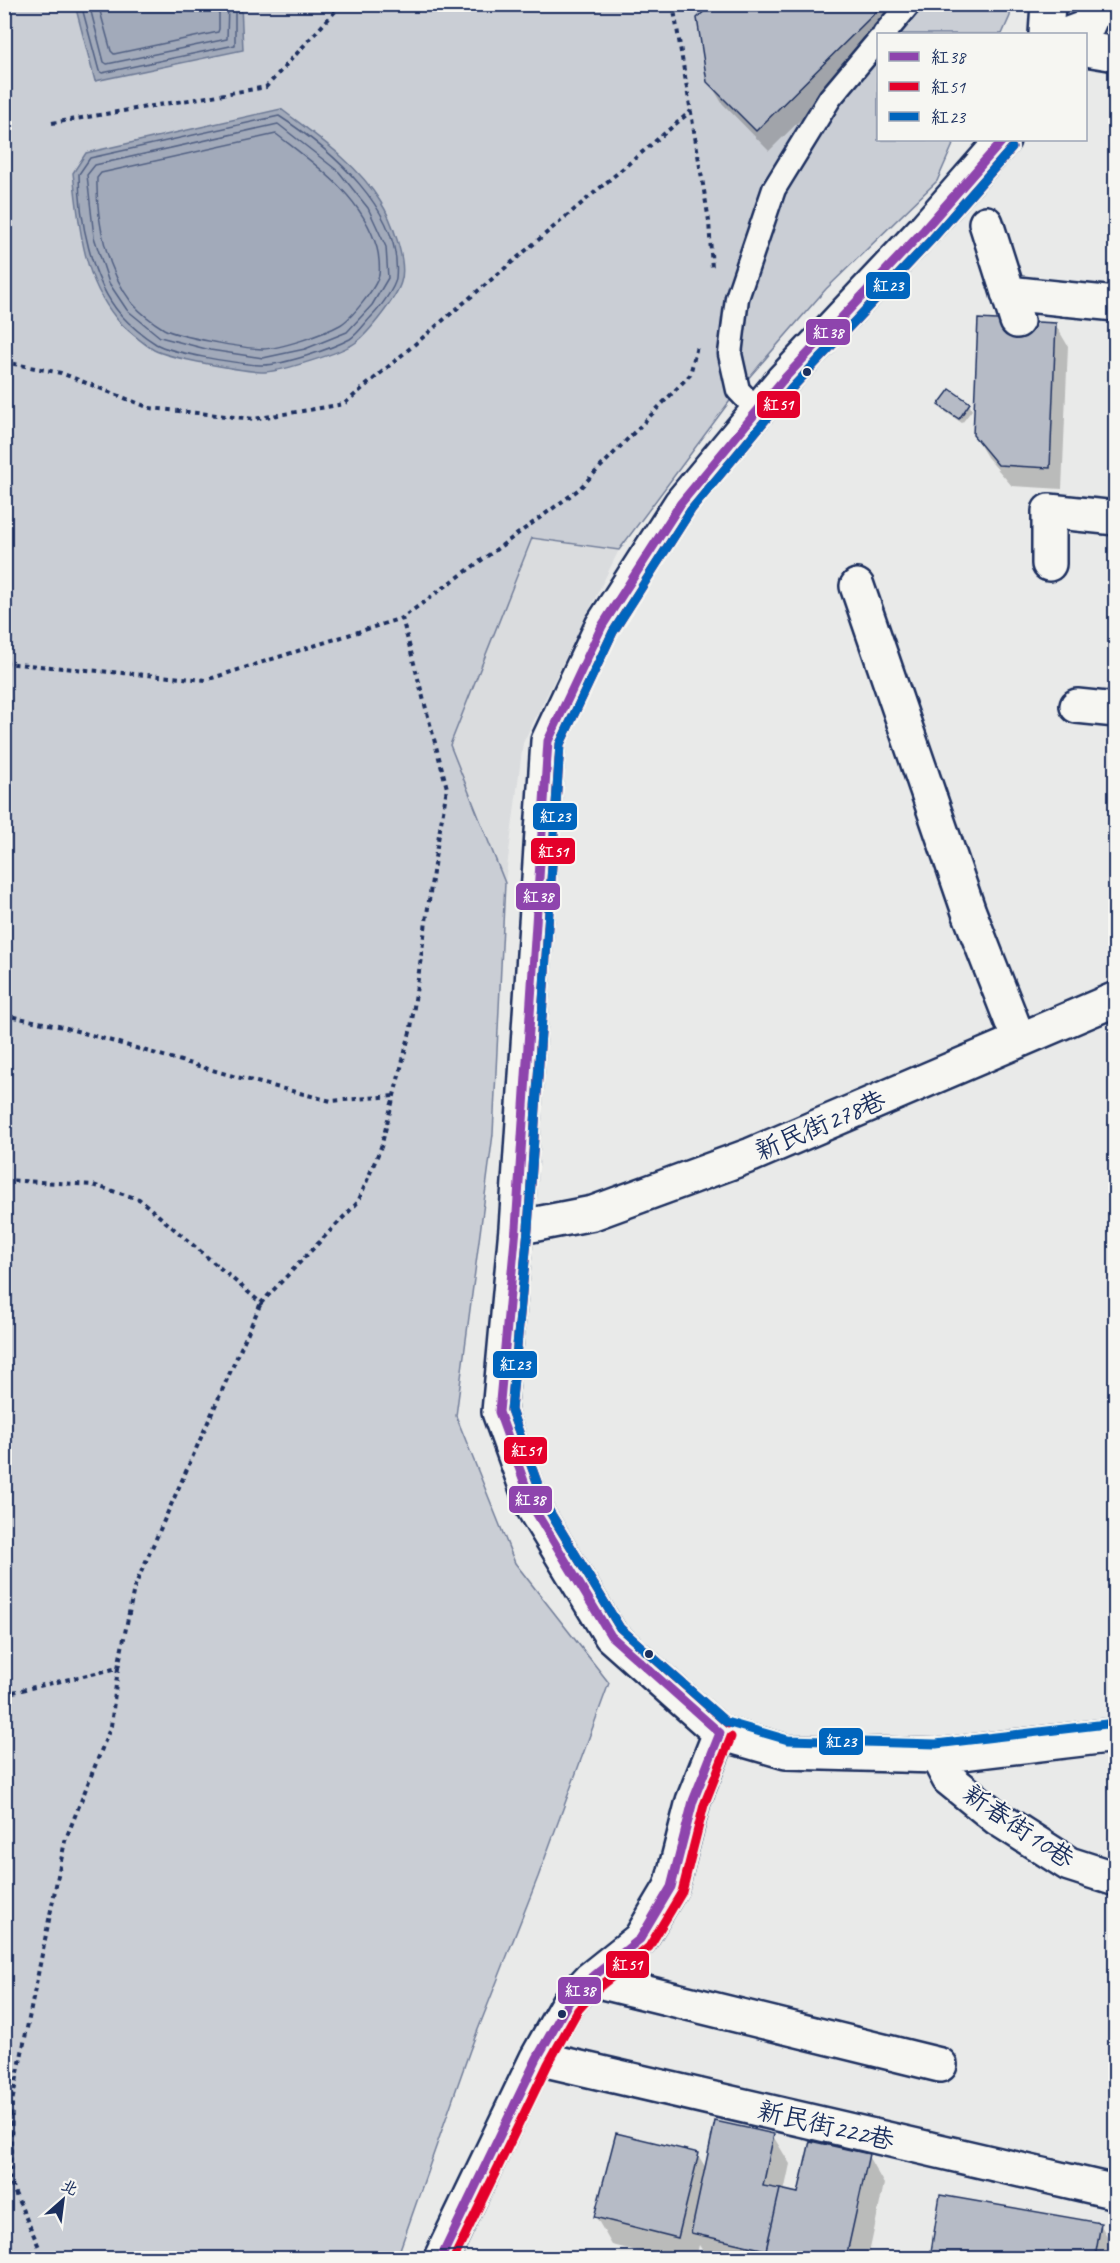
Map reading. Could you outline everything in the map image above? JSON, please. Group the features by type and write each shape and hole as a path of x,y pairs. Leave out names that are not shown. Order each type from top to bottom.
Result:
{"street":[{"path":"1046,33 1048,4"},
{"path":"1071,33 1087,27 1097,4"},
{"path":"1087,49 1116,54"},
{"path":"1002,141 924,230 849,308 757,410 681,503 602,626 548,741 516,1228 499,1412 534,1509 611,1636 720,1733 786,1752 937,1756 1116,1735"},
{"path":"986,223 1012,307 1065,299 1116,304"},
{"path":"1049,564 1049,511 1116,518"},
{"path":"857,586 969,912 1019,1040"},
{"path":"1077,706 1116,710"},
{"name":"新民街278巷","path":"516,1228 593,1213 751,1155 1116,999"},
{"path":"441,2259 537,2058 568,2003 590,1979 640,1939 671,1887 693,1801 720,1733"},
{"name":"新春街10巷","path":"937,1756 950,1779 998,1818 1069,1864 1116,1879"},
{"path":"590,1979 940,2065"},
{"name":"新民街222巷","path":"537,2058 1116,2192"}],"lane":[{"path":"885,33 909,4"},
{"path":"757,410 738,390 730,354 737,298 774,189 831,98 877,43"}],"path":[{"path":"52,123 266,87 342,4"},
{"path":"673,4 709,221 712,276"},
{"path":"4,362 61,373 150,408 254,419 344,404 691,111"},
{"path":"4,663 206,680 402,618 578,490 690,375 699,342"},
{"path":"39,2259 39,2247 10,2182 12,2102 65,1841 111,1726 118,1668 134,1588 261,1303 358,1202 381,1147 411,1028 447,788 402,618"},
{"path":"4,1015 63,1027 233,1076 331,1101 394,1096"},
{"path":"4,1180 93,1185 139,1199 261,1303"},
{"path":"4,1694 118,1668"},
{"path":"4,2183 10,2182"}],"shaded area":[{"path":"5,5 1011,5 1010,16 1002,33 877,33 877,141 955,141 937,181 826,289 738,390 619,550 532,538 450,745 505,883 493,1134 456,1416 515,1563 609,1683 538,1877 470,2050 397,2258 5,2258"},
{"path":"532,538 619,550 523,743 505,883 450,745"}],"water":[{"path":"75,5 241,5 243,50 95,81"},
{"path":"281,109 347,162 380,201 393,229 402,263 401,282 394,297 367,332 355,343 325,356 284,368 265,372 242,370 154,350 119,322 96,285 80,230 73,173 86,153"}],"building":[{"path":"712,4 884,4 756,131 707,82 697,18"},
{"path":"978,319 1056,323 1050,468 998,465 973,435"},
{"path":"950,389 970,403 959,419 938,405"},
{"path":"715,2121 774,2134 763,2186 780,2189 766,2250 691,2233"},
{"path":"616,2133 699,2153 678,2238 594,2217"},
{"path":"810,2141 869,2154 846,2258 808,2258 766,2250 780,2189 798,2193"},
{"path":"940,2195 1101,2223 1095,2258 930,2258"}],"transit line":[{"name":"紅38","path":"720,1733 611,1636 534,1509 499,1412 516,1228 548,741 602,626 681,503 782,381 924,230 1002,141"},
{"name":"紅51","path":"728,1724 620,1628 545,1504 511,1410 528,1229 560,744 613,632 691,510 791,389 933,238 1012,148"},
{"name":"紅23","path":"1012,148 933,238 791,389 691,510 613,632 560,744 528,1229 511,1410 545,1504 620,1628 726,1722 788,1740 936,1744 1115,1723"},
{"name":"紅38","path":"441,2258 537,2058 568,2003 590,1979 640,1939 671,1887 693,1801 720,1733"},
{"name":"紅51","path":"454,2258 548,2064 578,2010 598,1988 649,1947 682,1892 704,1805 731,1737"}]}
